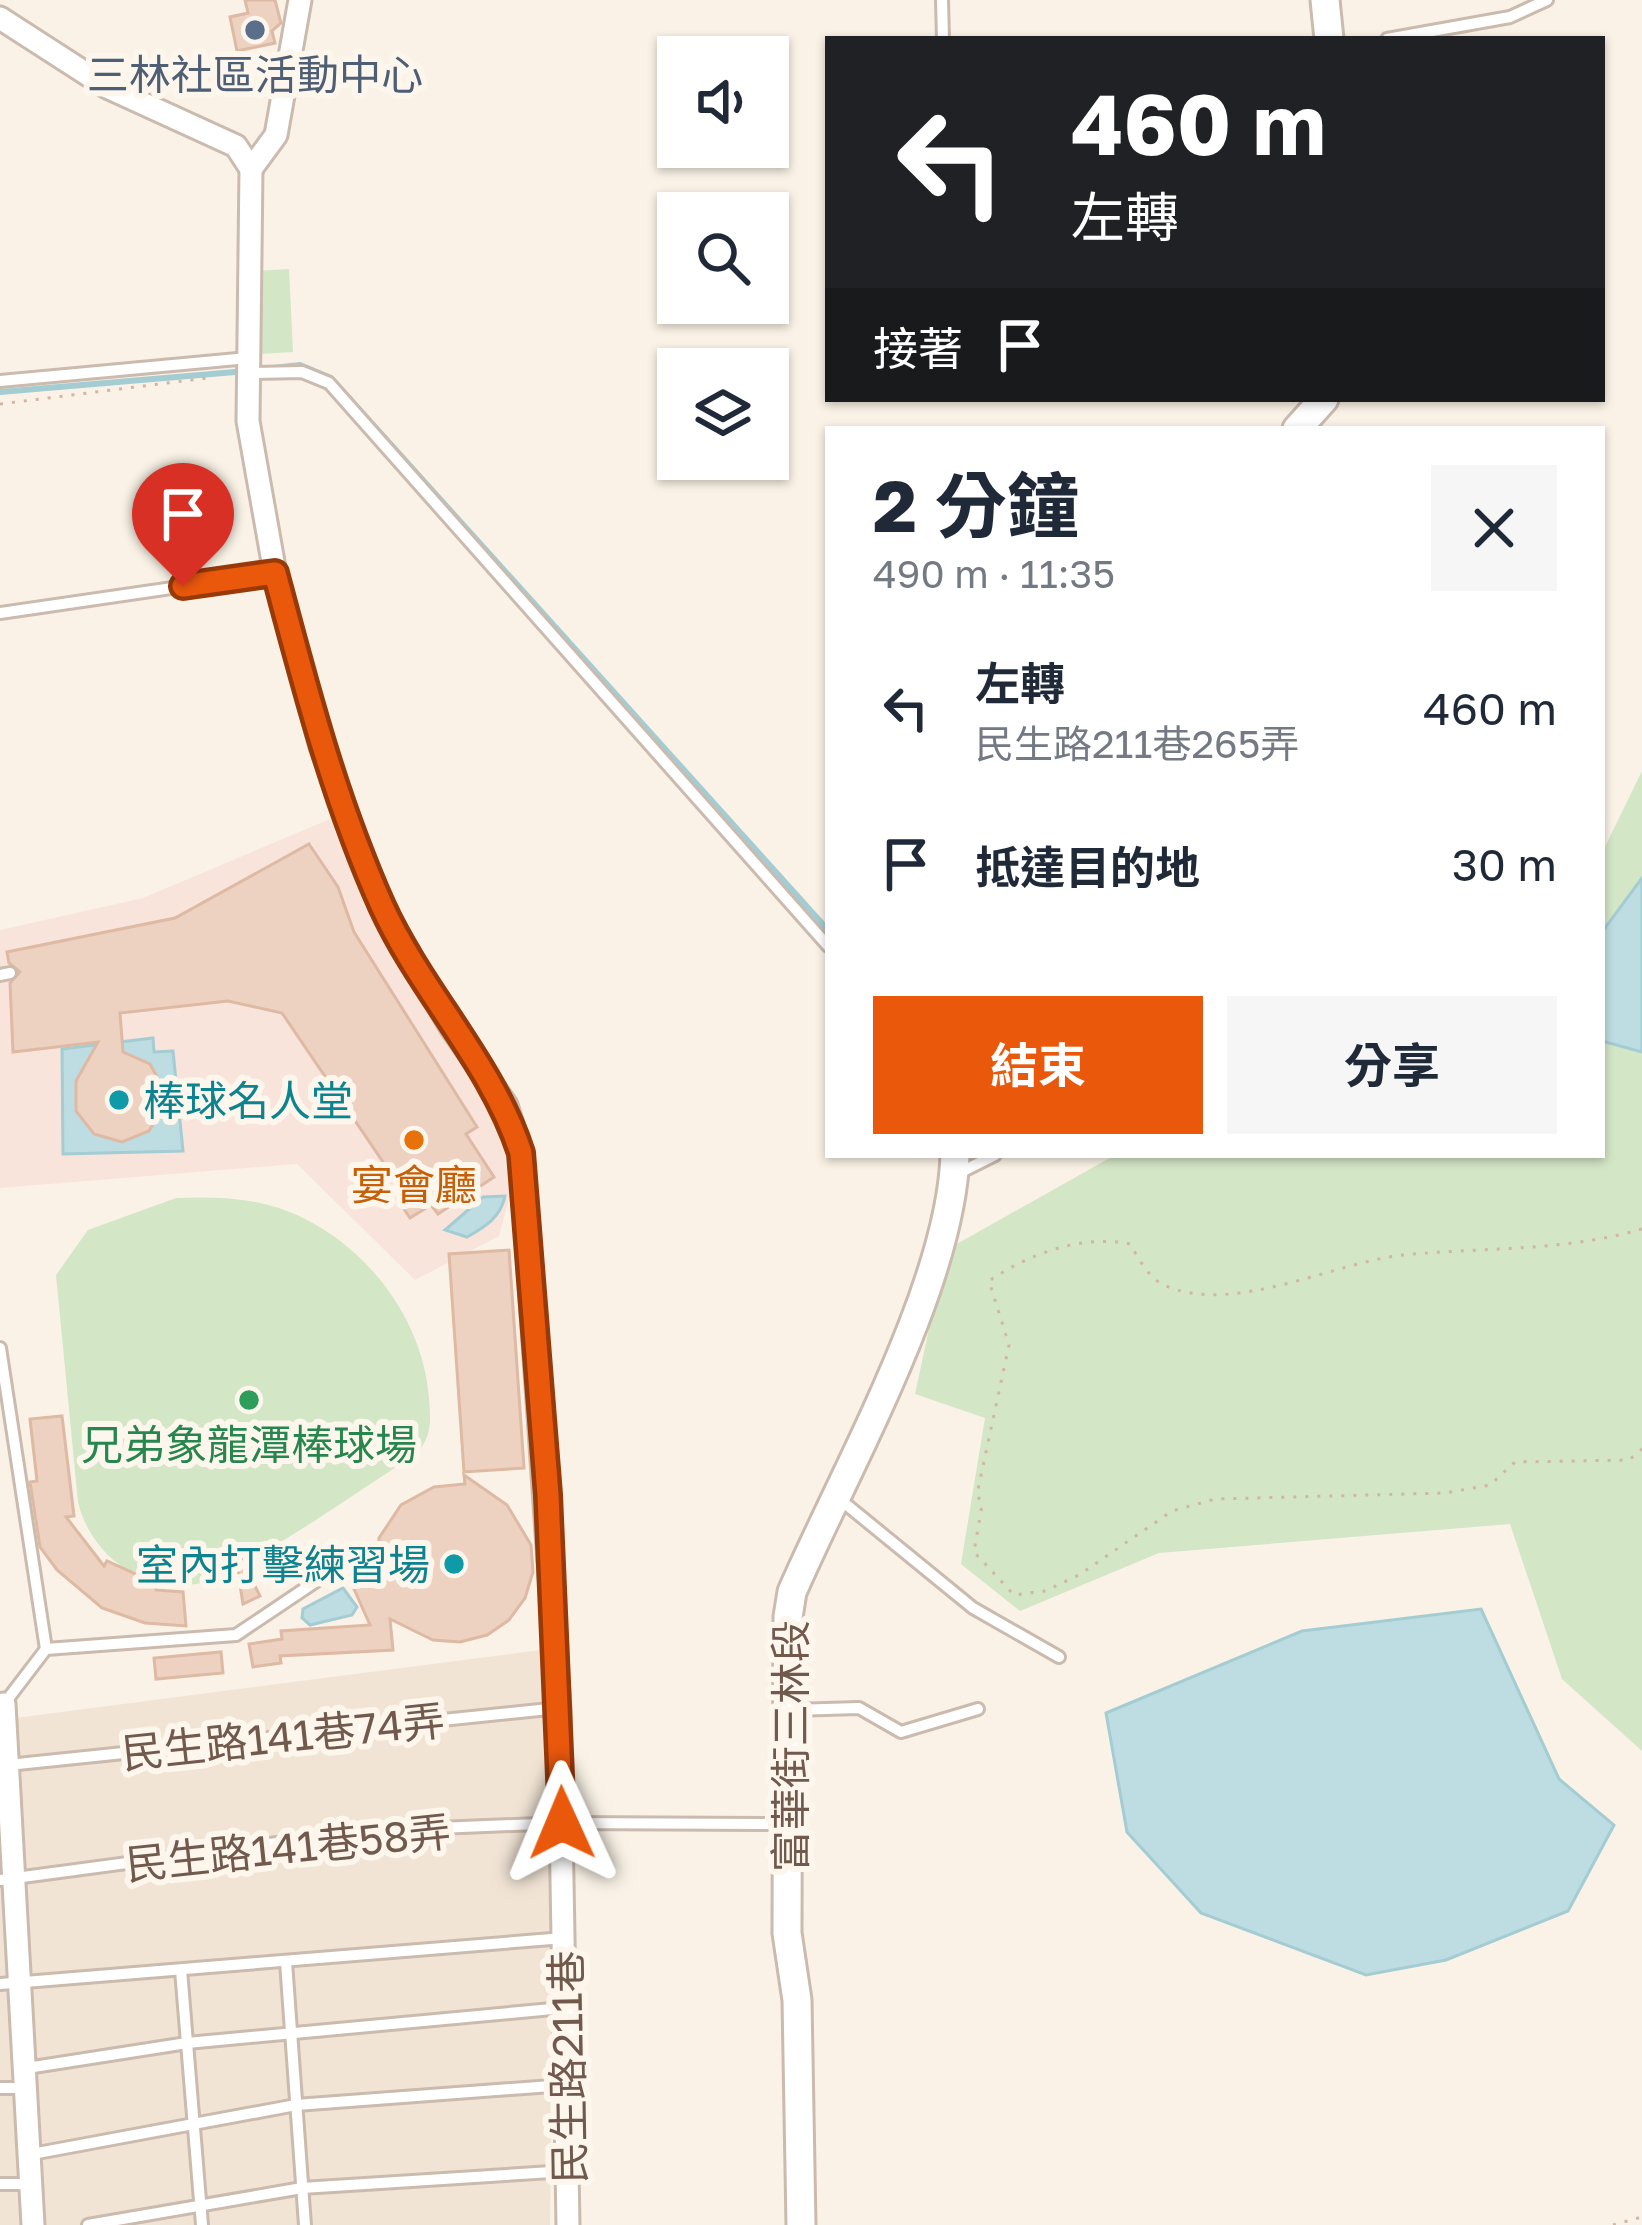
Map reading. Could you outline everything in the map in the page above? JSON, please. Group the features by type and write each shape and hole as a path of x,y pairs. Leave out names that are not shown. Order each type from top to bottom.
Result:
{"street":[{"path":"0,18 107,87 236,146 251,169 276,135 300,0"},
{"path":"1325,0 1329,36"},
{"name":"民生路211巷","path":"251,169 248,421 275,573 321,748 383,908 451,1027 506,1105 521,1153 559,1708 568,2225"},
{"path":"1300,426 1321,402"},
{"name":"富華街三林段","path":"801,2225 797,2000 788,1933 792,1592 875,1410 942,1241 955,1165"},
{"path":"4,1703 11,1984 28,2078 33,2225"}],"lane":[{"path":"942,0 943,36"},
{"path":"1405,36 1510,17 1547,0"},
{"path":"0,380 248,366 302,373 329,383 825,943"},
{"path":"0,613 275,573"},
{"path":"0,1348 46,1649 4,1703"},
{"path":"835,1495 973,1608 1059,1657"},
{"path":"46,1649 236,1635 361,1551"},
{"name":"民生路141巷74弄","path":"8,1765 559,1708"},
{"path":"789,1710 859,1708 901,1732 978,1709"},
{"name":"民生路141巷58弄","path":"8,1880 366,1831 562,1823 789,1824"},
{"path":"11,1984 564,1938"},
{"path":"286,1962 304,2225"},
{"path":"182,1970 202,2225"},
{"path":"0,2088 187,2043 566,2008"},
{"path":"32,2154 296,2105 568,2085"},
{"path":"88,2225 302,2188 570,2171"},
{"path":"0,2183 34,2184"}],"path":[{"path":"0,404 248,366"},
{"path":"1642,1229 1592,1244 1403,1256 1256,1292 1166,1286 1148,1272 1130,1244 1105,1238 1019,1260 989,1281 1009,1346 977,1494 982,1505 974,1552 1014,1595 1046,1591 1079,1575 1172,1511 1216,1499 1444,1493 1490,1485 1515,1462 1629,1460 1642,1448"},
{"path":"1613,2225 1642,2217"}],"shaded area":[{"path":"330,819 394,960 498,1113 513,1184 499,1236 415,1280 297,1164 0,1188 0,930 143,898"},
{"path":"556,1648 550,2225 0,2225 0,1720"}],"green space":[{"path":"289,269 293,352 260,354 257,271"},
{"path":"1642,771 1642,1751 1562,1679 1510,1524 1159,1553 1020,1611 961,1564 985,1418 915,1394 946,1250 1110,1158 1605,1158 1605,847"},
{"name":"兄弟象龍潭棒球場","path":"176,1198 225,1198 272,1206 303,1218 351,1250 390,1292 405,1317 425,1371 430,1416 427,1438 412,1457 241,1565 216,1578 175,1585 120,1566 84,1521 78,1502 56,1275 88,1230"}],"water":[{"path":"1642,878 1642,1052 1605,1042 1605,928"},
{"path":"153,1038 154,1052 173,1051 183,1151 63,1154 62,1049"},
{"path":"505,1196 496,1216 467,1237 445,1230 483,1197"},
{"path":"343,1588 357,1607 352,1615 310,1625 302,1618 303,1609"},
{"path":"1481,1609 1559,1779 1614,1825 1568,1911 1446,1960 1366,1975 1201,1913 1127,1832 1106,1713 1302,1631"}],"building":[{"name":"三林社區活動中心","path":"245,0 275,0 281,23 272,31 275,43 237,51 230,17 248,13"},
{"path":"309,844 338,887 354,932 477,1127 466,1134 494,1177 438,1214 431,1205 410,1218 398,1200 406,1196 282,1013 228,1001 120,1013 123,1052 150,1064 164,1090 164,1105 149,1131 122,1142 94,1134 76,1111 76,1081 98,1042 13,1052 10,983 20,972 9,963 7,952 175,918"},
{"path":"509,1250 524,1468 464,1472 449,1254"},
{"path":"62,1416 74,1516 66,1517 104,1566 107,1561 157,1584 156,1590 183,1592 186,1626 145,1623 102,1608 57,1570 40,1547 30,1482 37,1481 30,1419"},
{"name":"室內打擊練習場","path":"464,1475 507,1505 531,1545 533,1572 525,1598 509,1620 487,1635 460,1642 433,1640 390,1619 393,1650 280,1656 281,1663 253,1667 249,1644 282,1639 281,1631 370,1625 350,1580 376,1576 379,1538 401,1505 434,1487 465,1484"},
{"path":"235,1553 260,1596 243,1604"},
{"path":"221,1652 223,1673 156,1679 154,1658"}],"waterway":[{"path":"273,368 300,365 331,378 825,927"},
{"path":"0,392 235,372"}],"place":[{"name":"三林社區活動中心","path":"255,30"},
{"name":"棒球名人堂","path":"119,1100"},
{"name":"宴會廳","path":"414,1140"},
{"name":"兄弟象龍潭棒球場","path":"249,1400"},
{"name":"室內打擊練習場","path":"454,1564"}],"route":[{"path":"183,586 275,573 321,748 383,908 451,1027 506,1105 521,1153 548,1495 562,1823"}]}
